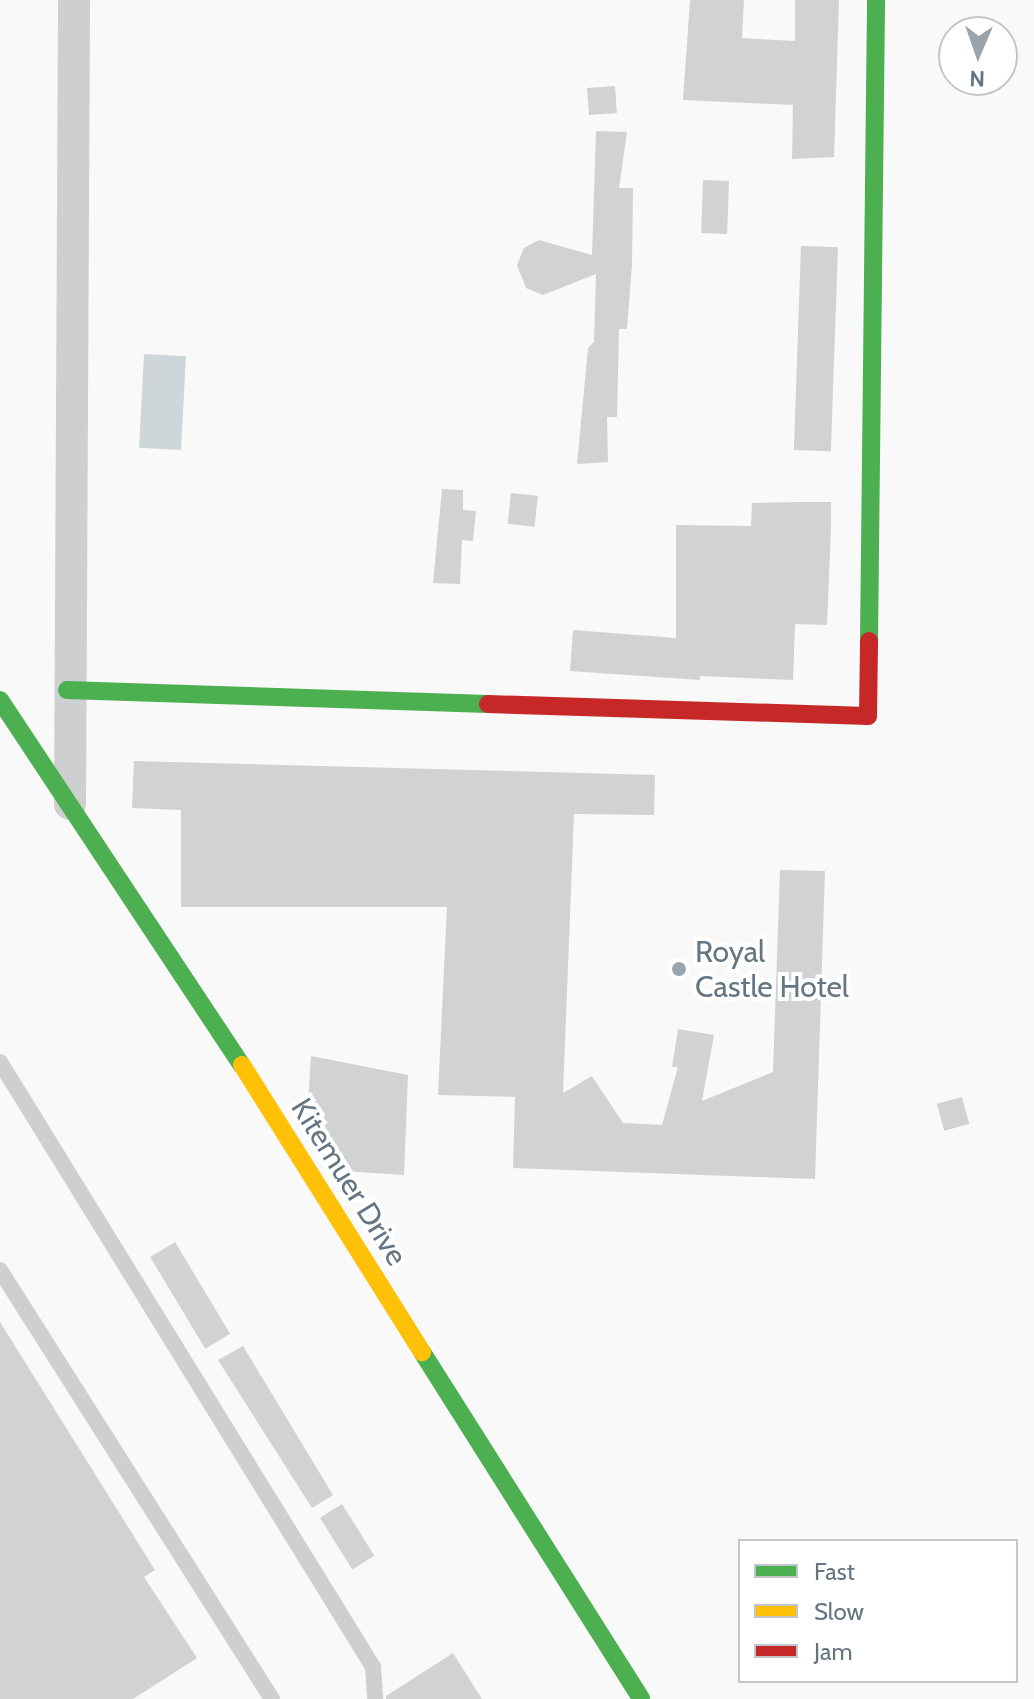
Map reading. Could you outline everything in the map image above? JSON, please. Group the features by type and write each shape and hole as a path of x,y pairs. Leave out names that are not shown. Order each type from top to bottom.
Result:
{"street":[{"path":"70,804 67,690 74,0"},
{"path":"67,690 868,716 876,0"},
{"name":"Kitemuer Drive","path":"0,700 213,1019 641,1699"}],"lane":[{"path":"0,1062 373,1667 375,1699"},
{"path":"0,1270 272,1699"}],"shaded area":[{"path":"144,354 186,356 181,450 139,448"}],"building":[{"path":"690,0 744,0 742,38 795,41 795,0 839,0 834,157 792,159 793,105 683,100"},
{"path":"615,86 617,113 589,115 587,88"},
{"path":"596,131 627,132 619,188 633,188 632,264 627,329 619,329 617,417 607,417 608,462 577,464 588,348 594,342 596,274 543,295 526,288 517,265 524,248 539,240 592,255"},
{"path":"703,180 729,181 727,234 701,233"},
{"path":"801,246 838,247 831,451 794,450"},
{"path":"442,489 463,490 463,510 476,511 473,541 462,540 460,584 433,583"},
{"path":"511,493 538,496 535,527 508,524"},
{"path":"831,502 827,625 795,624 793,680 700,676 700,680 570,671 573,630 676,638 676,525 751,526 752,503"},
{"path":"134,761 655,775 654,815 574,814 563,1093 592,1076 623,1123 662,1125 678,1067 672,1067 678,1029 714,1035 702,1101 773,1072 780,870 825,871 815,1179 513,1168 515,1097 438,1095 447,907 181,907 181,810 132,808"},
{"path":"311,1056 408,1075 404,1175 343,1171 308,1104"},
{"path":"962,1097 969,1124 944,1131 937,1104"},
{"path":"175,1242 230,1334 205,1349 150,1257"},
{"path":"0,1322 155,1570 144,1577 197,1658 133,1699 0,1699"},
{"path":"243,1346 333,1495 312,1508 218,1360"},
{"path":"342,1504 374,1556 352,1570 320,1518"},
{"path":"453,1653 482,1699 386,1699 386,1696"}],"traffic: fast":[{"path":"869,641 876,0"},
{"path":"67,690 488,704"},
{"path":"0,700 242,1065"},
{"path":"422,1352 641,1699"}],"traffic: slow":[{"path":"242,1065 422,1352"}],"traffic: jam":[{"path":"488,704 868,716 869,641"}],"place":[{"name":"Royal Castle Hotel","path":"679,969"}]}
